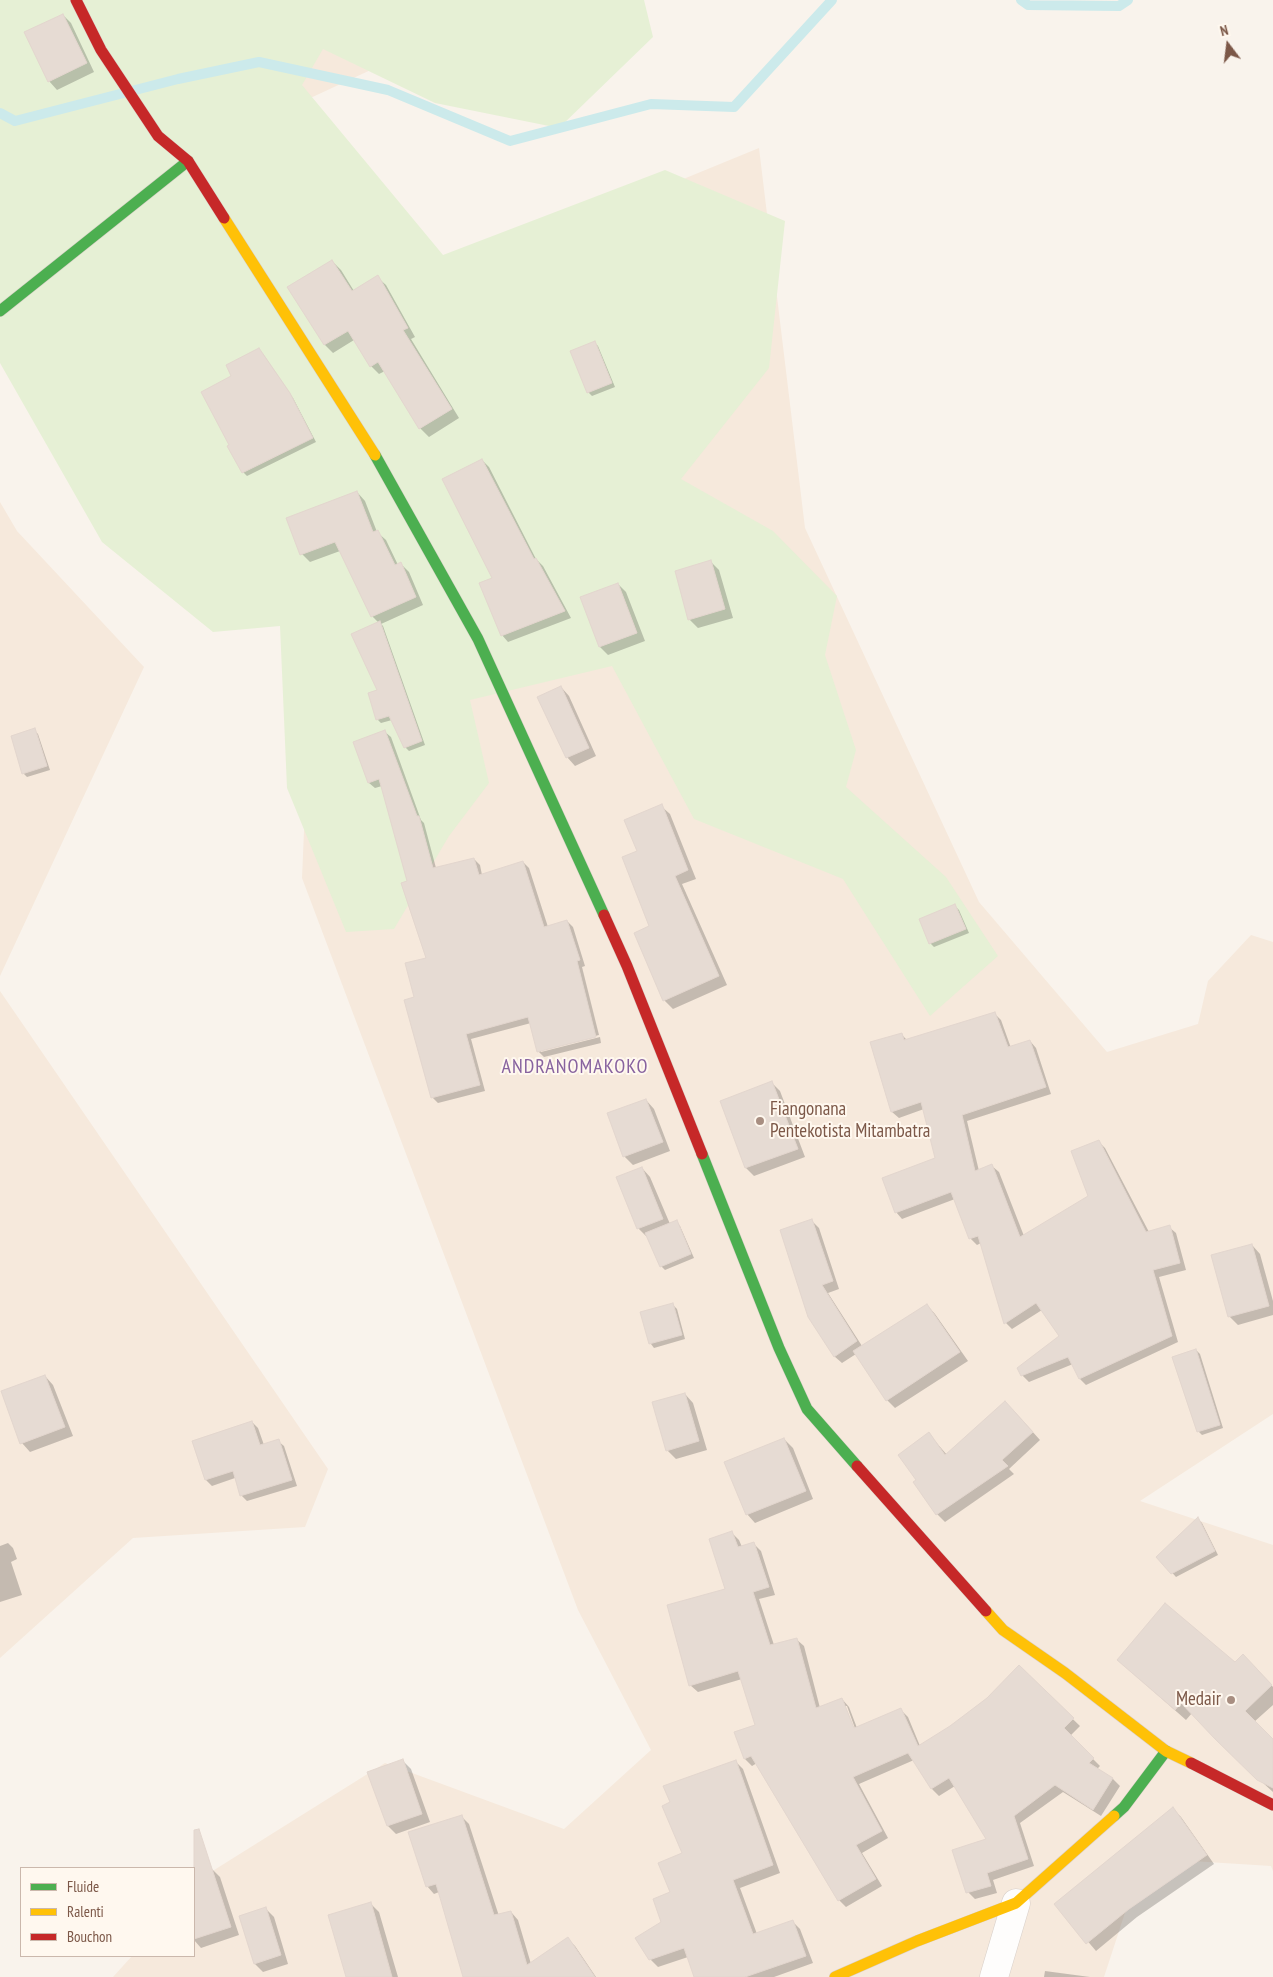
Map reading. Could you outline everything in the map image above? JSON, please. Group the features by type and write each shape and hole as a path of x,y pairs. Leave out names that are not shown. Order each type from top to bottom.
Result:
{"street":[{"path":"76,0 101,50 158,136 188,161 376,456 478,639 628,966 779,1348 807,1409 1003,1630 1066,1674 1166,1751 1273,1805"},
{"path":"0,311 188,161"},
{"path":"835,1977 917,1941 1016,1903 1124,1807 1166,1751"},
{"path":"994,1977 1016,1903"}],"shaded area":[{"path":"0,0 521,0 304,101 442,278 759,148 805,528 979,902 1107,1052 1198,1024 1208,981 1251,935 1273,942 1273,1414 1140,1501 1273,1545 1273,1871 1271,1866 1143,1858 1104,1977 113,1977 131,1957 195,1957 195,1887 203,1877 385,1763 564,1829 651,1750 578,1610 302,878 313,619"},
{"path":"0,502 17,531 144,667 0,976"},
{"path":"0,991 328,1469 305,1527 133,1538 0,1658"}],"green space":[{"path":"0,0 644,0 653,37 559,128 435,103 323,49 302,85 443,255 665,170 785,221 769,368 681,479 773,531 837,596 825,655 856,750 846,787 946,877 998,956 930,1016 843,879 694,819 612,666 470,700 489,783 449,836 394,929 346,932 287,788 280,626 213,632 102,542 0,363"}],"building":[{"path":"63,14 87,63 48,82 24,32"},
{"path":"332,260 352,291 378,275 408,328 403,330 452,409 419,429 378,362 370,367 348,331 324,345 287,287"},
{"path":"595,341 612,383 587,393 570,351"},
{"path":"259,348 290,393 313,438 242,473 201,392 231,376 226,365"},
{"path":"482,459 534,559 536,558 565,611 501,636 479,583 492,578 442,479"},
{"path":"357,491 373,532 378,530 395,565 401,562 416,597 371,617 335,542 300,555 286,518"},
{"path":"711,560 725,609 688,620 675,571"},
{"path":"618,583 637,633 599,647 580,597"},
{"path":"380,621 422,741 404,748 389,716 376,720 368,693 377,690 351,634"},
{"path":"561,686 589,748 566,758 537,697"},
{"path":"35,728 47,766 22,774 11,736"},
{"path":"385,730 417,816 419,816 433,868 474,858 479,875 523,861 544,927 567,920 580,960 577,961 596,1037 537,1052 528,1017 466,1034 480,1085 431,1098 404,1000 414,997 405,963 426,958 401,883 407,881 379,779 368,783 353,742"},
{"path":"662,804 688,870 675,876 719,976 663,1001 634,933 649,926 622,857 637,851 624,820"},
{"path":"955,904 966,929 929,944 919,919"},
{"path":"995,1012 1008,1047 1030,1040 1046,1087 962,1115 975,1171 992,1164 1020,1237 1088,1196 1071,1151 1099,1140 1146,1232 1170,1225 1180,1263 1153,1270 1172,1336 1079,1379 1068,1357 1021,1376 1017,1368 1059,1336 1036,1303 1004,1324 978,1236 969,1239 951,1192 895,1213 882,1178 935,1158 921,1102 891,1112 870,1042 902,1033 904,1040"},
{"path":"772,1081 798,1149 745,1168 720,1101"},
{"path":"646,1099 663,1142 623,1157 607,1113"},
{"path":"642,1167 663,1219 637,1229 616,1177"},
{"path":"812,1219 833,1281 822,1285 857,1341 834,1357 808,1317 780,1230"},
{"path":"677,1220 691,1254 660,1267 645,1233"},
{"path":"1252,1244 1269,1306 1228,1317 1211,1255"},
{"path":"673,1303 682,1335 649,1344 640,1312"},
{"path":"927,1304 960,1352 886,1401 853,1351"},
{"path":"1196,1349 1220,1425 1197,1432 1172,1357"},
{"path":"45,1375 65,1427 20,1444 1,1391"},
{"path":"685,1393 699,1441 666,1451 652,1402"},
{"path":"1005,1401 1033,1432 1002,1460 1008,1466 936,1515 913,1482 916,1480 898,1455 929,1432 945,1455"},
{"path":"252,1421 260,1445 279,1439 292,1480 240,1496 233,1471 205,1480 192,1441"},
{"path":"784,1438 806,1491 746,1515 724,1462"},
{"path":"1198,1517 1215,1551 1171,1574 1156,1557"},
{"path":"732,1531 738,1547 754,1542 769,1587 753,1592 770,1645 797,1638 816,1708 842,1698 854,1728 901,1708 918,1746 950,1726 987,1698 1019,1665 1074,1718 1064,1728 1094,1758 1089,1763 1113,1778 1093,1810 1055,1785 1014,1816 1028,1859 987,1873 991,1886 966,1893 952,1850 986,1839 949,1778 931,1789 908,1753 853,1777 882,1831 856,1845 876,1879 838,1901 751,1756 744,1759 734,1732 755,1725 738,1671 689,1686 667,1605 725,1589 709,1539"},
{"path":"1165,1603 1235,1662 1243,1654 1272,1685 1245,1711 1273,1739 1273,1788 1257,1780 1181,1703 1175,1710 1117,1660"},
{"path":"403,1759 422,1814 387,1826 367,1772"},
{"path":"736,1760 773,1865 733,1880 753,1934 793,1920 806,1956 745,1977 694,1977 684,1948 649,1960 635,1938 661,1922 653,1899 670,1892 658,1863 682,1853 662,1806 670,1802 663,1786"},
{"path":"1173,1807 1207,1855 1129,1909 1086,1944 1054,1904"},
{"path":"462,1815 494,1915 511,1911 527,1965 568,1937 595,1977 463,1977 436,1884 426,1887 408,1832"},
{"path":"199,1829 231,1927 195,1939 195,1867 194,1830"},
{"path":"371,1902 392,1977 346,1977 328,1915"},
{"path":"266,1907 281,1955 254,1964 239,1916"}],"waterway":[{"path":"0,113 15,121 178,79 259,62 388,90 510,141 651,104 734,107 832,0"},
{"path":"1021,0 1028,5 1119,6 1128,0"}],"traffic: fast":[{"path":"0,311 188,161"},
{"path":"375,455 478,639 604,915"},
{"path":"702,1154 779,1348 807,1409 857,1466"},
{"path":"1114,1816 1124,1807 1166,1751"}],"traffic: slow":[{"path":"224,218 375,455"},
{"path":"986,1611 1003,1630 1065,1673 1166,1751 1191,1763"},
{"path":"835,1977 917,1941 1016,1903 1114,1816"}],"traffic: jam":[{"path":"76,0 101,50 158,136 188,161 224,218"},
{"path":"604,915 627,966 702,1154"},
{"path":"857,1466 986,1611"},
{"path":"1191,1763 1273,1805"}],"place":[{"name":"Fiangonana Pentekotista Mitambatra","path":"760,1121"},
{"name":"Medair","path":"1231,1700"}],"district":[{"name":"ANDRANOMAKOKO","path":"575,1067"}]}
